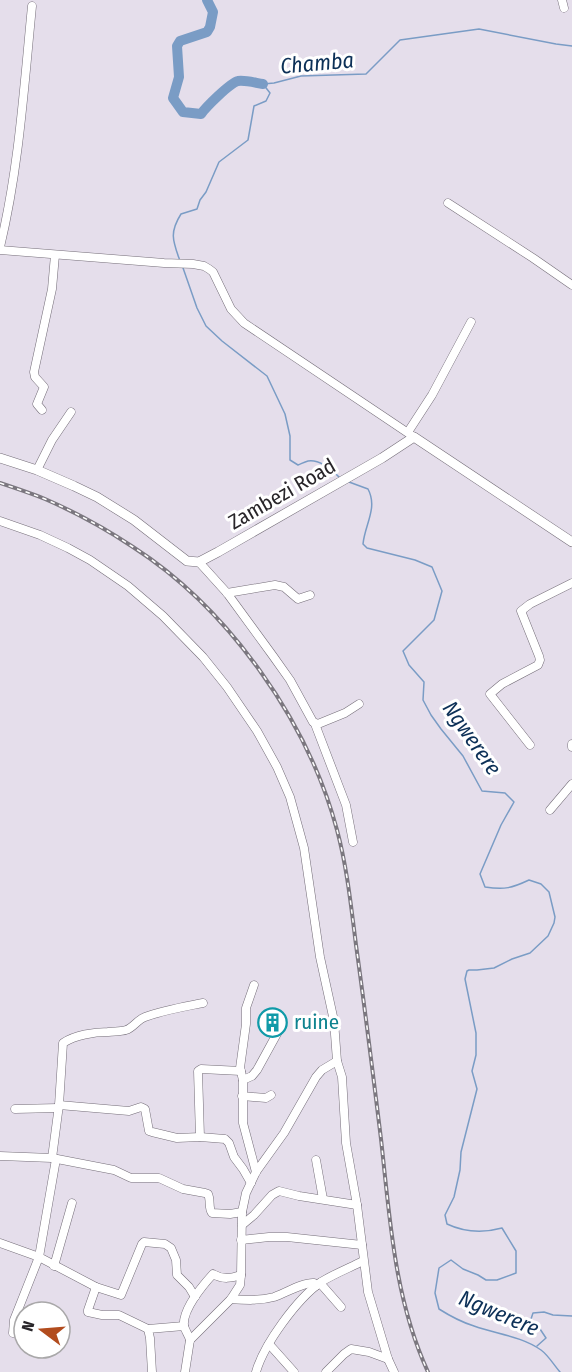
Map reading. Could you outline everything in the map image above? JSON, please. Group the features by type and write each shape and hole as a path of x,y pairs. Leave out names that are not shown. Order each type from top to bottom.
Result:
{"main road":[{"name":"Zambezi Road","path":"199,562 382,458 411,434"},
{"path":"411,434 572,542"},
{"path":"0,458 37,470 98,497 134,520 188,561 199,562"}],"street":[{"path":"32,6 17,160 0,249 204,266 213,272 231,309 244,323 411,434 471,322"},
{"path":"448,203 572,285"},
{"path":"42,410 37,404 44,387 35,377 34,372 52,289 55,255"},
{"path":"37,470 52,440 71,412"},
{"path":"0,521 40,535 90,560 128,586 163,616 203,657 227,687 257,730 277,767 290,797 304,848 320,957 334,1021 337,1061 342,1077 346,1143 357,1205 368,1293 394,1372"},
{"path":"199,562 227,593 290,680 315,724 346,805 353,842"},
{"path":"531,745 490,694 502,684 538,665 540,660 522,610 572,583"},
{"path":"227,593 275,585 284,587 298,599 310,595"},
{"path":"315,724 328,721 359,704"},
{"path":"550,810 572,784"},
{"path":"254,985 246,1008 241,1071 244,1132 256,1172"},
{"path":"22,1300 39,1257 54,1159 63,1043 92,1034 129,1030 141,1018 203,1003"},
{"path":"243,1080 252,1076 257,1070 279,1030"},
{"path":"190,1340 231,1299 240,1285 242,1212 250,1183 284,1133 316,1077 322,1070 337,1061"},
{"path":"200,1137 199,1069 241,1071"},
{"path":"242,1096 267,1098 271,1095"},
{"path":"15,1109 58,1107 129,1111 141,1107 145,1109 149,1131 177,1138 200,1137 228,1140 234,1157 243,1168 250,1183"},
{"path":"0,1156 54,1159 114,1170 131,1178 163,1179 180,1188 208,1194 212,1213 242,1212"},
{"path":"316,1160 323,1199"},
{"path":"242,1225 276,1192 282,1191 357,1205"},
{"path":"54,1266 72,1203"},
{"path":"241,1240 287,1237 362,1245"},
{"path":"0,1243 39,1257 96,1287 121,1295 142,1244 144,1242 169,1245 176,1260 177,1275 195,1297"},
{"path":"256,1372 262,1355 292,1310 318,1284 363,1261"},
{"path":"185,1372 190,1340 184,1326 187,1312 195,1297 213,1274 222,1278 241,1275"},
{"path":"231,1299 268,1298 310,1282 318,1284 341,1307"},
{"path":"96,1287 88,1312 118,1315 148,1329 184,1326"},
{"path":"148,1329 152,1372"},
{"path":"269,1344 294,1372"},
{"path":"326,1372 351,1349 369,1352 388,1359"}],"waterway":[{"name":"Ngwerere","path":"207,0 213,12 207,32 180,41 177,46 179,77 173,98 183,112 201,114 218,96 238,81 263,84"},
{"name":"Chamba","path":"263,84 301,76 366,74 400,40 479,29 572,46"},
{"name":"Ngwerere","path":"180,261 173,237 177,221 181,214 197,209 219,162 248,140 254,106 266,101 270,93 263,84"},
{"name":"Ngwerere","path":"182,265 206,326 267,376 285,414 290,436 290,460 298,465 308,461 321,463 339,477"},
{"name":"Ngwerere","path":"349,482 368,489 371,496 372,503 363,544 367,548 415,560 432,567 442,591 434,620 403,651 409,665 424,682 423,700 431,715 463,756 482,791 505,793 514,802 501,825 480,874 485,887 508,888 529,880 541,884 549,892 555,917 548,936 530,953 494,968 469,970 465,979 476,1033 476,1055 472,1071 477,1089 461,1152 454,1197 445,1215 447,1224 460,1229 488,1231 502,1228 516,1251 516,1273 497,1280 486,1280 463,1269 451,1260 439,1268 435,1293 439,1309 465,1323 533,1345 541,1350 560,1372"},
{"path":"537,1346 546,1338 540,1329 530,1322 533,1313 544,1312 572,1316"}],"railway":[{"path":"0,483 45,499 79,515 123,540 168,572 232,635 260,671 285,709 306,748 324,789 343,858 366,1017 395,1258 408,1316 428,1372"}],"place":[{"name":"ruine","path":"273,1022"}]}
